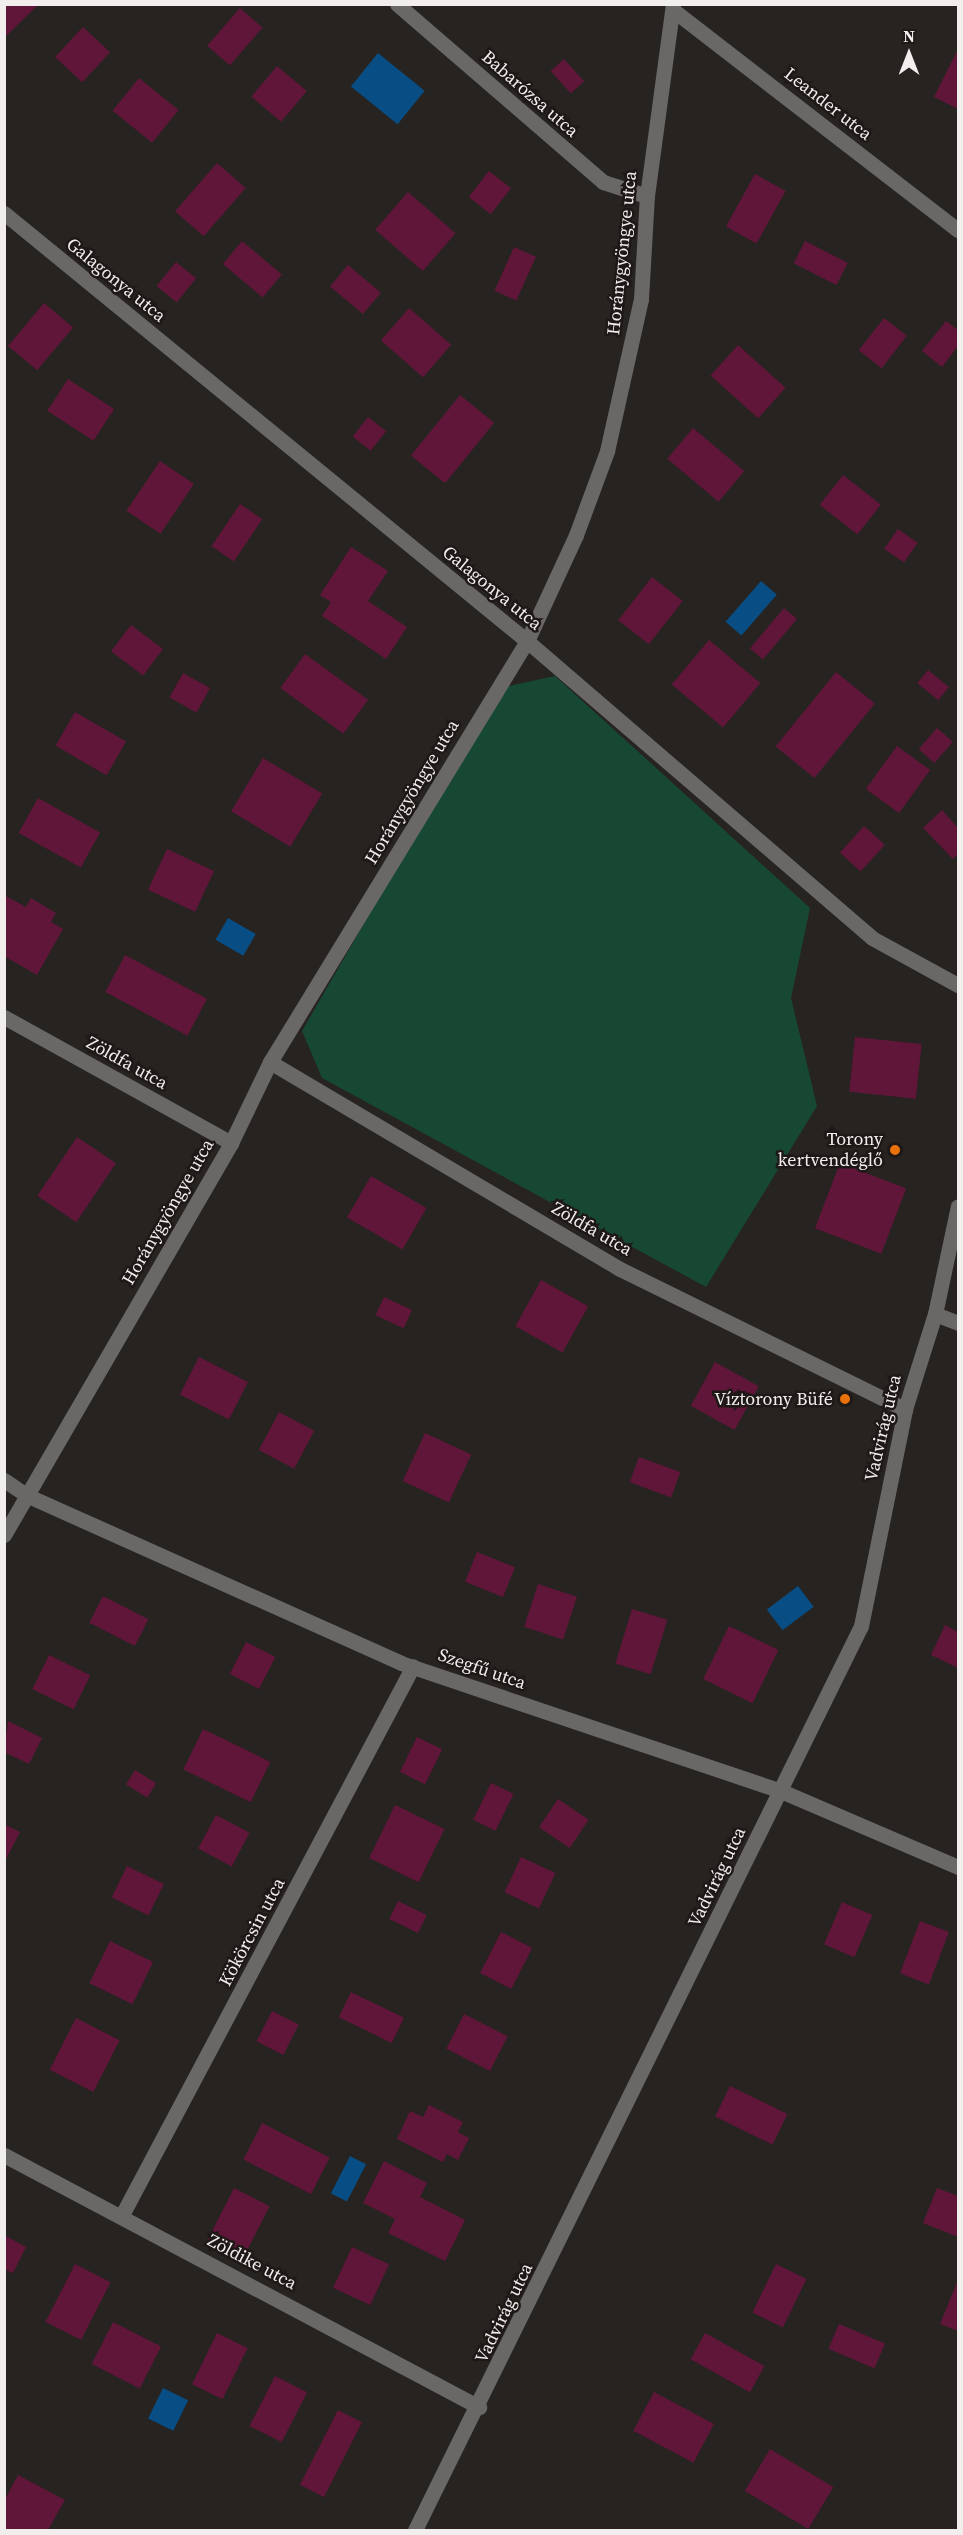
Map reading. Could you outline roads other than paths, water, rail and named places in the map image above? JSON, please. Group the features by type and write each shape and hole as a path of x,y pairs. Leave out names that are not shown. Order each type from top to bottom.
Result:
{"street":[{"name":"Babarózsa utca","path":"397,4 603,182 647,196"},
{"name":"Horánygyöngye utca","path":"4,1535 231,1143 270,1062 527,641 576,536 607,451 641,298 647,196 673,7"},
{"name":"Leander utca","path":"673,7 958,230"},
{"name":"Galagonya utca","path":"4,213 527,641 872,938 958,985"},
{"name":"Zöldfa utca","path":"4,1017 231,1143"},
{"name":"Zöldfa utca","path":"270,1062 620,1269 905,1409"},
{"name":"Vadvirág utca","path":"415,2530 479,2407 861,1626 905,1409 935,1314 958,1206"},
{"path":"935,1314 958,1323"},
{"name":"Szegfű utca","path":"4,1480 26,1495 413,1666 781,1791 958,1867"},
{"name":"Kökörcsin utca","path":"122,2215 413,1666"},
{"name":"Zöldike utca","path":"4,2156 122,2215 479,2407"}],"water":[{"path":"378,53 425,91 398,124 351,86"},
{"path":"761,581 777,595 741,636 726,622"},
{"path":"228,918 256,934 243,956 216,940"},
{"path":"798,1586 814,1607 783,1630 767,1609"},
{"path":"350,2156 366,2164 347,2202 331,2193"},
{"path":"163,2388 188,2400 173,2431 148,2419"}],"place":[{"name":"Torony kertvendéglő","path":"895,1150"},
{"name":"Víztorony Büfé","path":"845,1399"}]}
